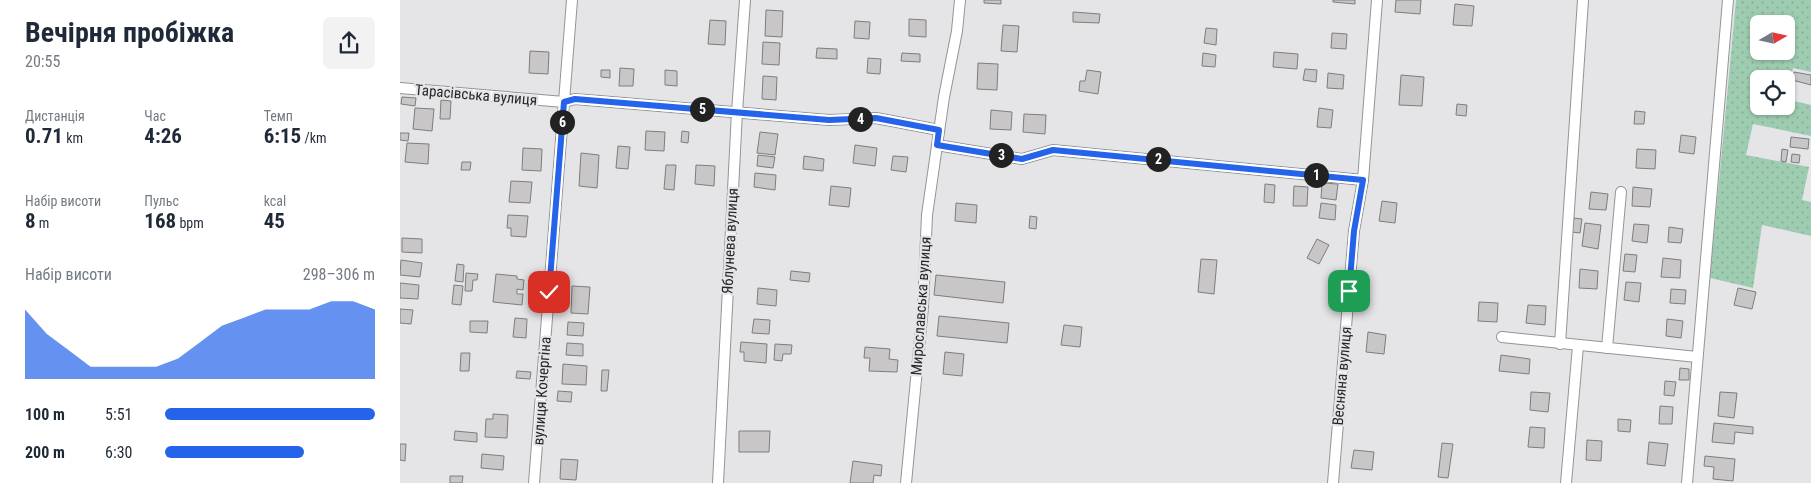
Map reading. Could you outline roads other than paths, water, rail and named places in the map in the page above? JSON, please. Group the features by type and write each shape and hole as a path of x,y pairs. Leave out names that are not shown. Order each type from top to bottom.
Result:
{"street":[{"name":"вулиця Кочергіна","path":"534,483 572,0"},
{"name":"Яблунева вулиця","path":"718,483 737,112 745,0"},
{"name":"Мирославська вулиця","path":"906,483 923,307 927,215 944,97 957,31 960,0"},
{"name":"Весняна вулиця","path":"1333,483 1354,231 1363,180 1377,0"},
{"path":"1560,344 1583,0"},
{"path":"1686,483 1728,0"},
{"name":"Тарасівська вулиця","path":"400,88 564,102 575,99 829,120 876,118 939,130"},
{"path":"937,145 1022,159 1053,150 1363,180"},
{"path":"1607,348 1621,192"},
{"path":"1502,337 1697,357"},
{"path":"1566,483 1578,346"}]}
